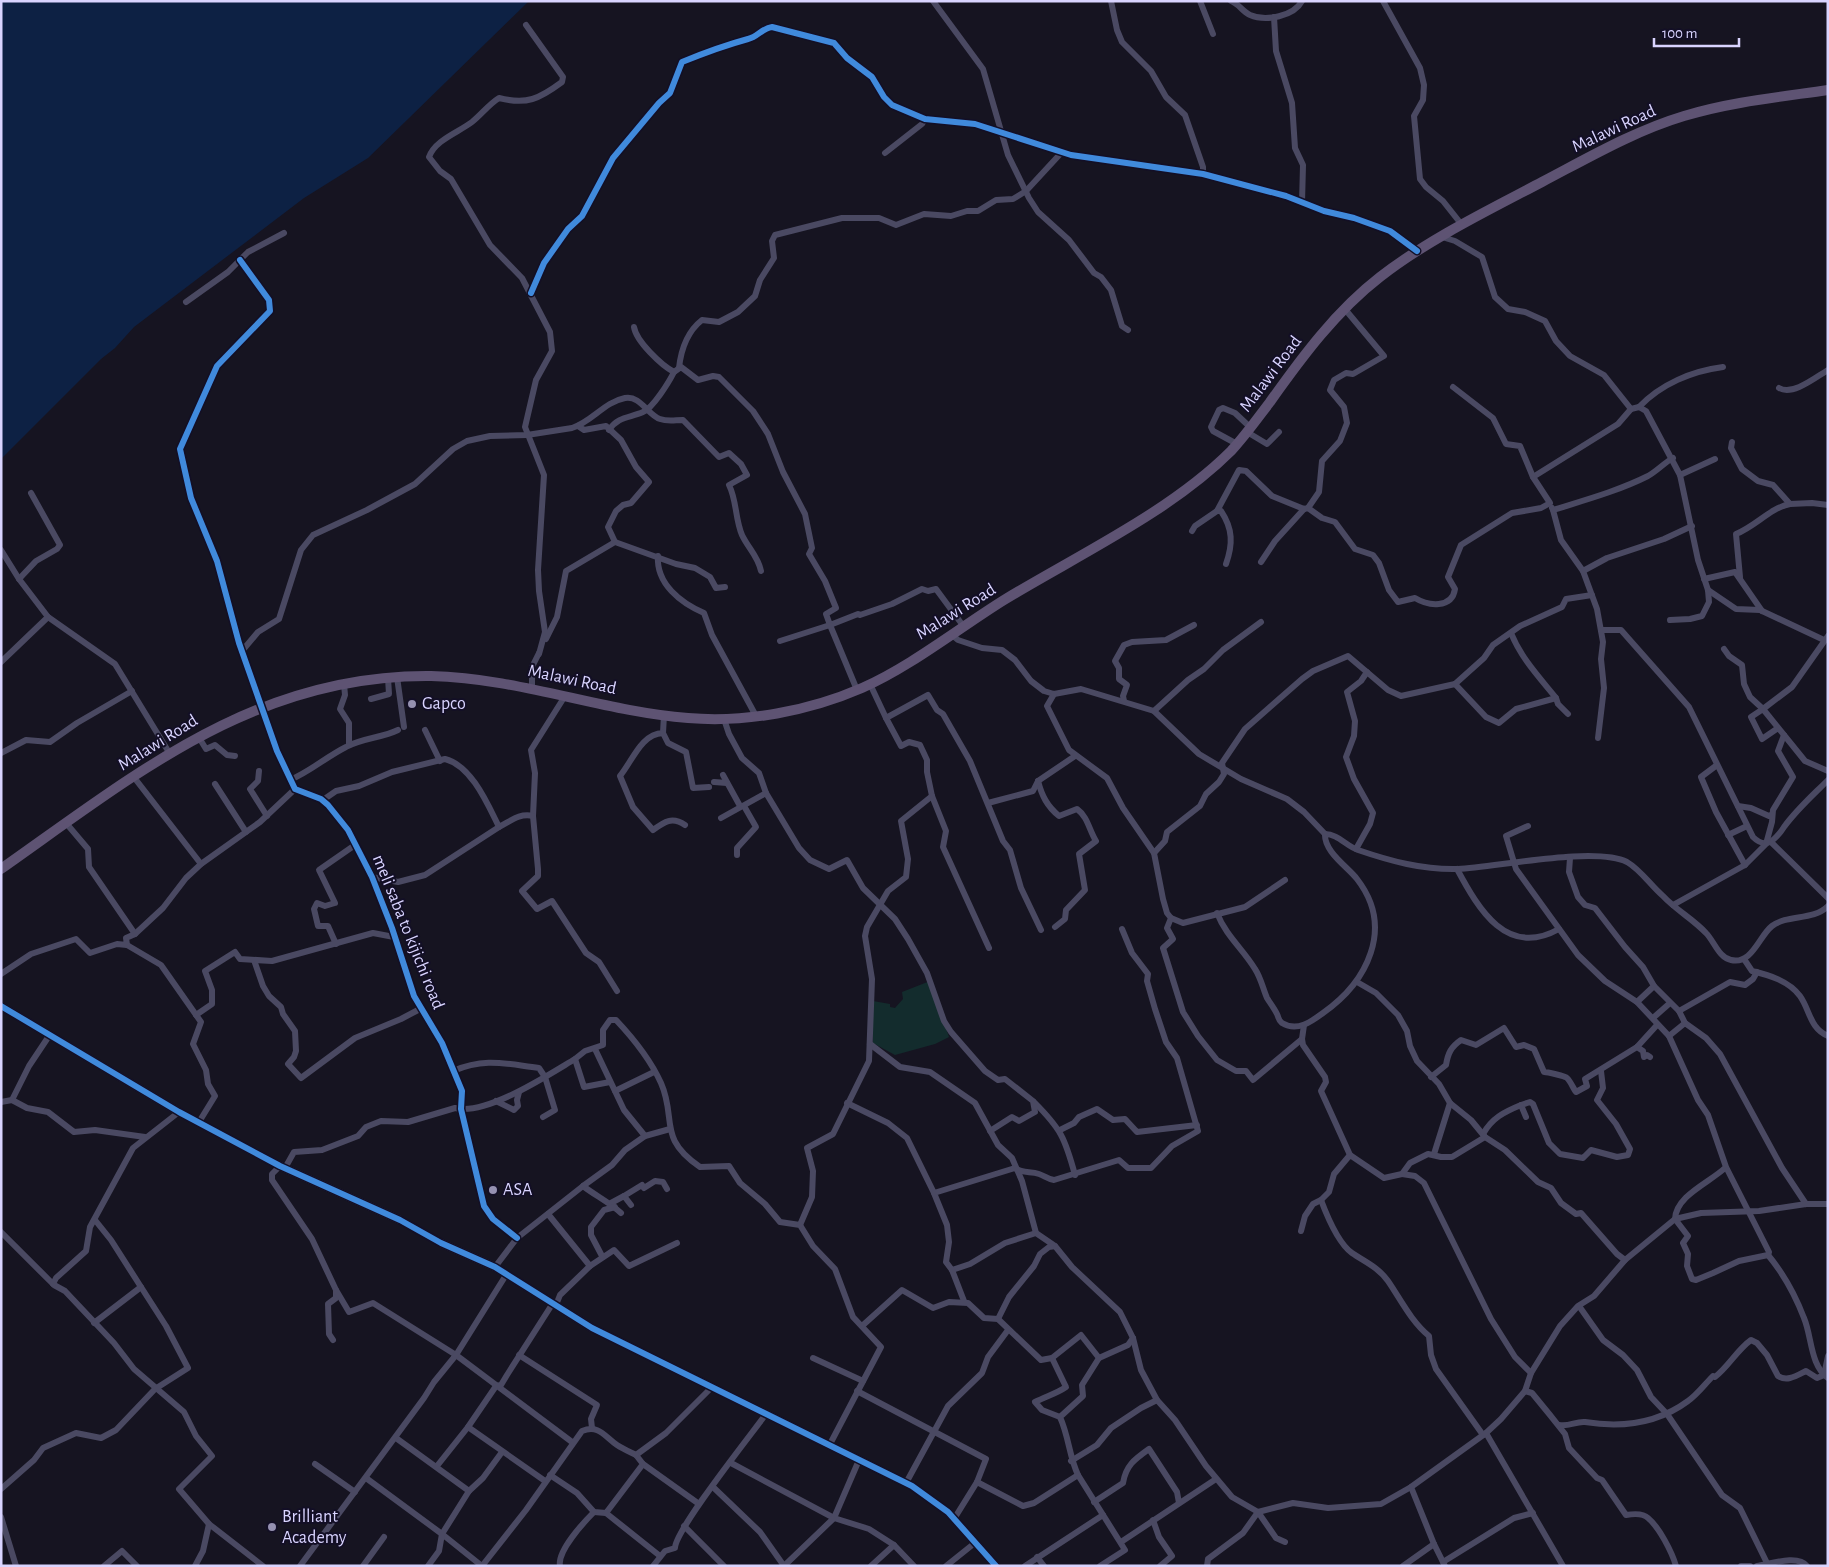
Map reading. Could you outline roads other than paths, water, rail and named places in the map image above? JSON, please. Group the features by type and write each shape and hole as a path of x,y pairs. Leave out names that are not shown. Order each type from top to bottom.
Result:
{"main road":[{"name":"Malawi Road","path":"1,869 133,776 198,736 261,707 344,684 392,678 463,678 532,687 565,696 664,715 704,719 756,716 799,709 857,690 952,635 1191,486 1237,444 1344,308 1383,274 1417,251 1618,142 1657,124 1727,105 1828,90"}],"street":[{"path":"933,1 983,69 1008,155 1038,212 1069,240 1094,273 1101,277 1111,290 1122,326 1128,330"},
{"path":"1111,1 1117,30 1122,42 1151,71 1166,97 1185,115 1203,167 1203,174"},
{"path":"1200,1 1213,34"},
{"path":"1231,1 1249,15 1274,17 1293,11 1302,1"},
{"path":"1383,1 1420,68 1424,85 1423,100 1414,116 1420,179 1426,187 1443,201 1462,225"},
{"path":"1274,17 1276,51 1292,103 1295,148 1303,165 1302,202"},
{"path":"526,25 563,77 562,82 529,101 517,103 499,98 488,104 471,123 463,126 438,145 429,157 440,171 451,179 490,245 518,273 531,293 532,299 550,332 552,351 539,371 534,385 525,427 544,475 545,488 539,536 538,570 545,632 539,654"},
{"path":"531,293 544,263 568,229 582,216 612,158 659,103 670,93 682,62 720,50 736,41 750,39 764,28 778,29 834,43 847,58 872,77 884,97 892,105 925,118 975,124 1000,130 1062,152 1101,161 1203,174 1286,196 1390,231 1417,251"},
{"path":"885,153 922,124 925,118"},
{"path":"609,430 625,416 648,410 658,399 676,370 683,347 696,325 702,320 718,322 738,312 755,296 760,280 774,258 772,241 775,235 842,218 879,218 896,225 924,214 951,216 978,210 996,200 1009,201 1026,191 1062,152"},
{"path":"186,302 248,252 284,233"},
{"path":"1442,237 1455,241 1482,257 1495,297 1508,309 1525,312 1545,321 1556,340 1570,356 1604,375 1631,409"},
{"path":"127,945 126,938 135,934 163,908 186,878 201,864 267,816 295,789 261,707 242,651 217,561 191,498 180,449 217,366 270,311 269,300 240,260"},
{"path":"1261,562 1275,541 1319,492 1322,461 1340,440 1347,424 1344,407 1330,390 1334,380 1346,373 1353,374 1384,356 1344,308"},
{"path":"634,328 639,340 676,370 685,369 694,379 700,380 713,376 719,377 753,411 763,424 778,455 782,472 805,514 812,548 809,554 828,588 836,608 826,614 857,690"},
{"path":"1534,477 1618,424 1631,409 1639,407 1660,389 1698,372 1723,367"},
{"path":"1779,388 1788,391 1797,388 1828,370"},
{"path":"1453,387 1493,418 1506,444 1520,446 1534,477 1551,506 1562,540 1583,571 1592,595 1601,630 1604,688 1598,738"},
{"path":"242,651 258,632 279,620 301,550 313,535 367,510 415,484 461,444 490,436 529,434 578,426 605,406 628,397 634,399 648,410 650,415 660,420 683,420 719,457 729,453 741,464 747,475 729,485 734,497 737,521 761,570"},
{"path":"1639,407 1646,411 1673,458 1680,475 1698,560 1708,590 1709,602 1702,616 1670,620"},
{"path":"1237,444 1213,431 1211,427 1219,410 1223,408 1235,413 1249,430 1268,444 1279,432"},
{"path":"578,426 584,430 602,426 609,430 620,440 636,467 642,471 649,482 631,503 623,505 612,517 608,527 615,542 703,572 710,577 716,588 725,587"},
{"path":"1732,442 1731,448 1742,469 1758,481 1772,485 1790,504"},
{"path":"1192,531 1195,526 1217,511 1239,470 1246,471 1272,496 1306,508 1322,518 1335,522 1355,549 1373,554 1379,563 1389,590 1398,602 1415,598 1432,605 1446,602 1455,592 1448,578 1461,545 1512,513 1551,506 1633,483 1651,474 1662,464 1673,458"},
{"path":"1680,475 1715,459"},
{"path":"19,580 36,561 60,545 31,493"},
{"path":"1764,612 1757,605 1740,577 1736,534 1750,528 1781,505 1828,505"},
{"path":"1217,511 1221,511 1228,521 1232,544 1226,564"},
{"path":"1583,571 1601,560 1664,539 1692,526"},
{"path":"532,687 532,667 557,617 566,571 615,542"},
{"path":"1,550 19,580 48,617 116,664 170,754"},
{"path":"658,556 657,569 669,588 684,603 704,614 712,635 756,716"},
{"path":"1704,579 1732,572 1740,577"},
{"path":"780,641 892,604 922,589 928,591 936,589 964,627"},
{"path":"1708,590 1736,609 1764,612 1826,638 1796,682 1782,696 1751,717 1762,739 1778,728"},
{"path":"1220,766 1245,729 1313,671 1348,656 1388,690 1400,696 1455,684 1484,658 1493,645 1511,633 1532,620 1562,608 1566,599 1592,595"},
{"path":"1,662 48,617"},
{"path":"1154,711 1188,680 1204,669 1223,650 1261,622"},
{"path":"1124,701 1123,696 1126,685 1119,679 1119,668 1115,661 1124,645 1132,642 1166,640 1194,625"},
{"path":"1601,630 1621,630 1671,684 1689,707 1753,837 1768,843 1828,898"},
{"path":"1511,633 1517,648 1556,698 1558,704 1568,714"},
{"path":"952,635 958,640 982,648 1002,650 1015,660 1040,689 1054,694 1081,689 1154,711 1199,754 1241,779 1287,799 1304,812 1324,834 1324,840 1343,865 1357,878 1368,896 1374,913 1375,939 1366,968 1345,996 1304,1025 1291,1027 1280,1022 1256,970 1232,941 1217,913"},
{"path":"1724,649 1729,656 1742,665 1748,692 1805,761 1828,771"},
{"path":"1356,849 1370,824 1373,813 1354,779 1346,757 1354,736 1355,721 1347,692 1361,681 1367,672"},
{"path":"290,780 312,770 319,762 349,745 401,729 392,678"},
{"path":"371,699 389,694 392,678"},
{"path":"344,684 345,695 340,709 348,723 349,745"},
{"path":"870,684 901,746 909,742 920,746 927,760 927,772 932,796 946,831 943,847 989,948"},
{"path":"1455,684 1486,717 1499,723 1516,709 1556,698"},
{"path":"1,753 26,740 50,742 77,723 132,691"},
{"path":"1054,694 1048,706 1063,740 1076,756 1107,778 1123,808 1154,854 1163,899 1167,913 1171,918 1183,923 1245,906 1285,880"},
{"path":"886,718 928,695 937,710 943,714 970,761 1003,841 1010,850 1021,888 1041,930"},
{"path":"565,696 532,750 535,773 533,816 538,876 522,891 537,909 552,901 586,953 599,962 617,991"},
{"path":"664,715 663,733 668,743 686,752 693,788 727,783"},
{"path":"724,719 729,734 742,758 759,773 766,793 795,841 810,860 829,869 847,860 863,888 895,919 908,939 927,972 944,1021 951,1032 960,1040 985,1071 998,1080 1004,1079 1033,1101 1060,1130 1066,1141 1075,1175"},
{"path":"425,730 440,761"},
{"path":"663,733 654,733 645,740 620,776 633,807 653,830 670,820 680,820 685,825"},
{"path":"1768,843 1772,822 1771,815 1793,777 1778,751 1784,735"},
{"path":"198,736 206,749 215,745 227,755 235,756"},
{"path":"988,803 1033,791 1038,781 1076,756"},
{"path":"323,800 336,791 359,786 392,772 440,761 450,761 477,785 491,806 499,827"},
{"path":"1717,765 1701,776 1728,835 1745,865"},
{"path":"1154,854 1165,840 1167,832 1200,806 1206,794 1219,782 1224,774 1220,766"},
{"path":"259,771 258,781 250,789 267,816"},
{"path":"723,775 756,827 737,848 737,855"},
{"path":"133,776 201,864"},
{"path":"1673,905 1745,865 1768,843 1795,811 1828,780"},
{"path":"1038,781 1042,796 1053,811 1059,816 1077,809 1080,811 1088,820 1096,841 1079,854 1085,890 1066,910 1066,919 1055,927"},
{"path":"215,784 246,832"},
{"name":"meli saba to kijichi road","path":"295,789 323,800 345,826 372,877 420,1009 442,1043 462,1092 461,1110 484,1206 493,1220 517,1238"},
{"path":"721,818 766,793"},
{"path":"800,1225 812,1197 813,1171 807,1148 833,1134 869,1061 872,979 865,936 870,922 888,891 906,877 908,852 901,821 932,796"},
{"path":"1738,806 1751,808 1768,816 1771,815"},
{"path":"372,877 398,882 426,875 514,818 525,814 533,816"},
{"path":"66,823 88,849 89,867 135,934"},
{"path":"1528,826 1506,836 1516,868 1578,955 1605,981 1637,1002 1669,1036 1698,1100 1708,1115 1726,1167 1747,1212 1768,1255 1778,1268 1804,1318 1809,1343 1826,1377"},
{"path":"1728,835 1747,826"},
{"path":"1324,834 1332,834 1356,849 1417,867 1458,869 1607,856 1626,862 1706,933 1721,955 1733,961 1744,959 1774,924 1820,914 1828,906"},
{"path":"336,944 328,926 318,926 314,909 316,903 324,906 335,903 319,870 355,845"},
{"path":"1570,858 1569,872 1578,897 1585,905 1596,908 1625,947 1643,967 1654,986 1679,1011 1685,1023 1700,1034 1720,1054 1782,1168 1806,1204"},
{"path":"1458,869 1480,909 1507,934 1525,940 1539,938 1559,929"},
{"path":"1171,918 1168,928 1173,939 1163,948 1178,1000 1198,1036 1217,1060 1236,1071 1246,1071 1254,1080 1262,1075 1285,1051 1302,1039"},
{"path":"1015,1168 1021,1173 1040,1175 1046,1179 1054,1180 1119,1160 1128,1168 1151,1168 1172,1146 1198,1131 1177,1058 1166,1042 1147,981 1148,974 1132,953 1122,929"},
{"path":"196,1015 212,1004 212,990 205,972 235,952 240,958 254,960 286,958 373,933 394,937"},
{"path":"1,974 17,961 31,954 76,939 90,953 117,944 127,945 161,965 201,1022 193,1044 206,1070 208,1084 215,1096 199,1122"},
{"path":"1744,959 1752,971 1765,973 1792,987 1805,1005 1817,1029 1828,1036"},
{"path":"254,960 269,996 281,1007 283,1014 295,1031 294,1057 288,1064 301,1078 355,1038 420,1009"},
{"path":"1679,1011 1730,982 1745,986 1753,980 1757,972"},
{"path":"1356,982 1376,993 1398,1015 1408,1031 1410,1046 1417,1061 1440,1084 1450,1103 1471,1120 1484,1136 1506,1150 1538,1182 1551,1188 1566,1208 1576,1214 1581,1213 1617,1254 1625,1260"},
{"path":"1637,1002 1654,986"},
{"path":"1654,1018 1670,1003"},
{"path":"1,1006 180,1112 283,1167 400,1220 441,1243 495,1267 592,1328 906,1483 954,1519 996,1566"},
{"path":"572,1442 456,1355 373,1303 349,1312 336,1290 312,1239 272,1180 272,1174 283,1167 294,1152 322,1150 358,1136 366,1126 381,1121 408,1122 421,1116 455,1108 461,1110 496,1101 519,1092 575,1059 585,1051 596,1049 603,1044 603,1030 610,1020 616,1020 654,1072 663,1090 674,1141 694,1164 700,1167 729,1166 740,1184 765,1204 780,1222 800,1225 813,1246 835,1269 847,1305 862,1326 881,1347 830,1446"},
{"path":"1669,1036 1685,1023"},
{"path":"1304,1025 1303,1045 1325,1077 1326,1082 1321,1091 1350,1155 1384,1178 1402,1174 1415,1176 1424,1183 1491,1318 1515,1357 1531,1373"},
{"path":"1432,1077 1446,1065 1448,1052 1454,1045 1462,1040 1476,1045 1504,1028 1516,1047 1524,1045 1534,1049 1544,1072 1553,1076 1566,1077 1576,1092 1587,1086 1585,1080 1589,1076 1637,1047 1657,1025"},
{"path":"12,1100 29,1066 49,1036"},
{"path":"870,1044 900,1067 930,1072 975,1103 998,1145 1012,1158 1022,1181 1036,1233 1055,1246 1072,1267 1120,1312 1134,1338 1141,1370 1157,1400 1175,1420 1216,1479 1232,1498 1258,1512 1276,1538 1286,1542"},
{"path":"1637,1047 1643,1051 1644,1057 1650,1058"},
{"path":"596,1049 624,1110 645,1136"},
{"path":"575,1059 584,1087 610,1082"},
{"path":"453,1071 471,1063 539,1068 545,1077 555,1110 543,1117"},
{"path":"1402,1174 1410,1164 1428,1154 1452,1157 1484,1136 1490,1122 1498,1116 1521,1105 1533,1104 1549,1143 1560,1154 1583,1158 1591,1150 1617,1158 1627,1156 1630,1154 1630,1149 1616,1124 1597,1100 1603,1088 1601,1070"},
{"path":"614,1091 654,1072"},
{"path":"496,1101 514,1110 518,1106 519,1092"},
{"path":"1,1102 12,1100 27,1108 48,1112 74,1132 95,1130 145,1137"},
{"path":"990,1131 1012,1117 1019,1121 1032,1115 1035,1112 1033,1101"},
{"path":"847,1103 888,1123 907,1138 934,1193 947,1225 949,1242 946,1262 952,1270 964,1301 984,1318 998,1319 1041,1360 1052,1358 1081,1334 1099,1358"},
{"path":"1434,1154 1450,1103"},
{"path":"1521,1105 1526,1117"},
{"path":"1060,1130 1074,1123 1079,1117 1097,1110 1113,1120 1125,1119 1137,1132 1197,1125"},
{"path":"53,1284 56,1278 86,1251 90,1228 133,1148 145,1137 154,1134 180,1112"},
{"path":"495,1267 517,1238 582,1186 612,1165 625,1150 645,1136 670,1129"},
{"path":"1301,1231 1303,1221 1313,1204 1321,1200 1329,1192 1334,1174 1350,1155"},
{"path":"1726,1167 1693,1192 1677,1210 1676,1219 1688,1236 1683,1243 1688,1254 1687,1266 1692,1279 1696,1280 1739,1260 1768,1255"},
{"path":"934,1193 1015,1168"},
{"path":"602,1256 591,1235 591,1227 604,1210 642,1185 644,1188 656,1180 663,1182 667,1189"},
{"path":"582,1186 598,1198 613,1205 621,1213"},
{"path":"624,1196 631,1205"},
{"path":"1321,1200 1331,1224 1350,1252 1376,1268 1387,1280 1415,1322 1429,1336 1436,1369 1485,1434 1563,1566"},
{"path":"1207,1566 1208,1559 1243,1533 1258,1512 1293,1504 1328,1508 1381,1504 1411,1487 1485,1434 1525,1391 1531,1373 1560,1326 1579,1306 1594,1296 1625,1260 1676,1219 1701,1213 1747,1212 1806,1204 1828,1204"},
{"path":"548,1214 590,1266"},
{"path":"1,1489 34,1460 43,1448 76,1434 101,1438 116,1430 155,1389 188,1368 166,1326 111,1240 95,1220"},
{"path":"1,1232 53,1284 65,1291 114,1344 134,1369 184,1412 196,1436 212,1456 179,1489 209,1524 260,1565"},
{"path":"952,1270 970,1264 1005,1243 1036,1233"},
{"path":"437,1466 468,1428 496,1386 501,1385 560,1295 590,1266 602,1256 614,1250 629,1266 677,1243"},
{"path":"998,1319 1009,1297 1034,1266 1040,1254 1049,1247 1055,1246"},
{"path":"300,1566 396,1438 434,1382 456,1355 506,1274"},
{"path":"94,1323 141,1287"},
{"path":"333,1340 329,1334 328,1304 336,1298 336,1290"},
{"path":"862,1326 902,1290 933,1308 949,1302 964,1301"},
{"path":"1579,1306 1603,1340 1623,1355 1637,1370 1651,1397 1667,1414 1722,1495 1740,1508 1767,1563"},
{"path":"906,1483 933,1431 956,1395 982,1373 988,1357 1008,1330"},
{"path":"1060,1417 1083,1396 1082,1386 1099,1358 1128,1345 1134,1338"},
{"path":"1559,1425 1568,1427 1582,1422 1595,1425 1636,1423 1656,1419 1690,1400 1713,1376 1715,1377 1725,1369 1741,1347 1752,1340 1758,1343 1778,1376 1783,1379 1789,1379 1806,1371 1817,1378 1826,1377"},
{"path":"519,1355 597,1405 591,1419 592,1428"},
{"path":"1826,1377 1828,1356"},
{"path":"813,1358 863,1381"},
{"path":"1052,1358 1066,1387 1056,1394 1052,1393 1034,1402 1042,1410 1060,1417 1068,1435 1072,1461 1078,1475 1125,1550 1100,1566"},
{"path":"636,1455 666,1434 711,1388"},
{"path":"857,1391 986,1459 976,1482 954,1519"},
{"path":"1525,1391 1532,1393 1559,1425 1569,1448 1597,1478 1602,1480 1626,1514 1649,1519 1672,1553 1676,1566"},
{"path":"1072,1461 1097,1445 1118,1423 1157,1400"},
{"path":"653,1566 664,1551 675,1548 676,1541 684,1526 766,1414"},
{"path":"468,1428 545,1481"},
{"path":"366,1478 482,1566 526,1510 572,1442 582,1431 592,1428 636,1455 643,1464 699,1504"},
{"path":"396,1438 469,1491"},
{"path":"1094,1502 1123,1483 1127,1467 1149,1449 1177,1492 1179,1503"},
{"path":"428,1566 439,1551 442,1534 469,1491 483,1478 502,1452"},
{"path":"713,1487 760,1532 784,1566 834,1518 859,1460"},
{"path":"731,1462 834,1518 869,1529 894,1545 914,1566"},
{"path":"315,1464 355,1492"},
{"path":"606,1513 643,1464"},
{"path":"550,1475 577,1493 594,1512 606,1513 660,1556"},
{"path":"976,1482 1024,1506 1034,1503 1078,1475"},
{"path":"1121,1542 1216,1479"},
{"path":"1411,1487 1444,1564 1514,1518 1533,1513"},
{"path":"560,1566 562,1552 583,1523 594,1512"},
{"path":"1024,1566 1103,1515"},
{"path":"1,1517 13,1565"},
{"path":"1153,1520 1160,1537 1172,1556 1160,1566"},
{"path":"195,1566 203,1551 209,1524"},
{"path":"684,1526 724,1565"},
{"path":"362,1566 384,1537"},
{"path":"946,1566 976,1542"},
{"path":"1402,1566 1413,1563 1434,1544"},
{"path":"871,1566 894,1545"},
{"path":"104,1566 122,1551 137,1566"},
{"path":"1038,1556 1044,1566"},
{"path":"1757,1566 1767,1563 1770,1565 1791,1559 1802,1561 1807,1566"},
{"path":"1741,1566 1750,1566"}],"water":[{"path":"1,1 529,1 368,158 304,198 134,327 115,348 101,359 1,459"}],"place":[{"name":"Gapco","path":"412,704"},
{"name":"ASA","path":"493,1190"},
{"name":"Brilliant Academy","path":"272,1527"}]}
